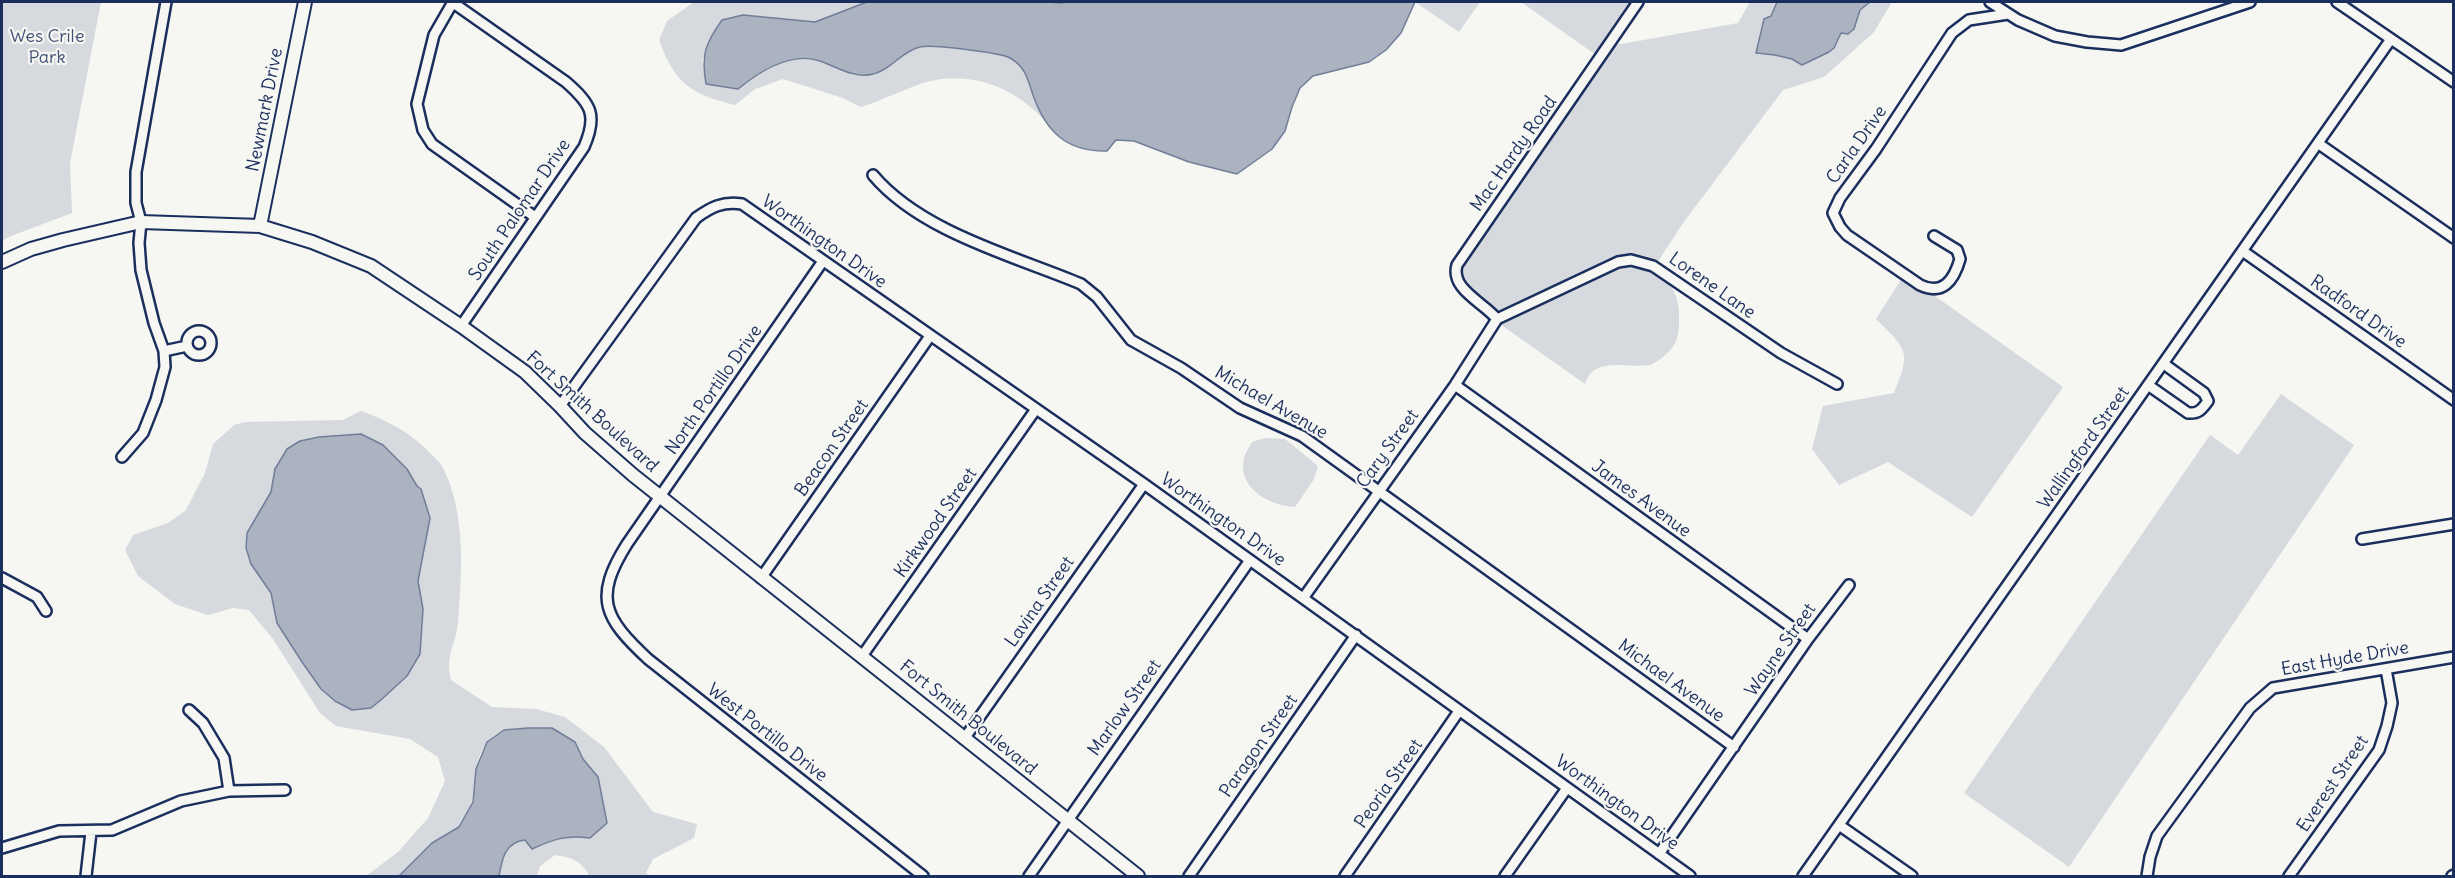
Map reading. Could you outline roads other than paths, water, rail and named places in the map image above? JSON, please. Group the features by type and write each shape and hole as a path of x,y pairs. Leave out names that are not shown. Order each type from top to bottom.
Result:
{"street":[{"path":"122,457 143,433 156,400 165,366 164,351 154,323 141,270 139,243 141,222 136,203 136,172 166,2"},
{"name":"Newmark Drive","path":"260,226 305,2"},
{"path":"452,2 434,35 417,104 423,130 432,144 535,217"},
{"name":"South Palomar Drive","path":"452,2 578,92 590,108 593,120 584,147 461,326"},
{"name":"Mac Hardy Road","path":"1497,319 1488,308 1456,281 1456,265 1638,2"},
{"path":"1990,2 2008,14 2055,36 2121,45 2250,2"},
{"path":"2337,2 2454,82"},
{"name":"Carla Drive","path":"1934,236 1957,250 1960,259 1953,278 1940,288 1930,289 1920,285 1847,235 1833,213 1840,198 1876,149 1952,33 1969,20 2008,14"},
{"name":"Wallingford Street","path":"1803,876 2244,252 2391,39"},
{"path":"2319,144 2454,238"},
{"name":"Michael Avenue","path":"873,175 883,186 931,222 1082,284 1098,297 1131,340 1181,368 1240,408 1302,436 1734,747"},
{"name":"Worthington Drive","path":"560,406 696,218 710,208 728,202 742,204 1304,597 1690,876"},
{"name":"Fort Smith Boulevard","path":"2,262 31,249 141,222 260,226 312,242 371,266 525,372 585,433 660,497 1138,876"},
{"name":"Radford Drive","path":"2244,252 2454,400"},
{"name":"North Portillo Drive","path":"606,602 607,584 613,566 823,261"},
{"name":"Lorene Lane","path":"1497,319 1618,262 1641,262 1653,266 1772,347 1837,384"},
{"name":"Cary Street","path":"1304,597 1455,385 1497,319"},
{"name":"Beacon Street","path":"760,578 930,336"},
{"path":"164,351 188,346"},
{"path":"2148,385 2188,413 2195,414 2208,401 2204,393 2164,364"},
{"name":"James Avenue","path":"1455,385 1808,639"},
{"name":"Kirkwood Street","path":"862,656 1036,409"},
{"name":"Lavina Street","path":"964,739 1144,484"},
{"path":"2362,539 2454,524"},
{"name":"Marlow Street","path":"1029,876 1250,560"},
{"path":"2,578 37,597 46,611"},
{"name":"Wayne Street","path":"1659,854 1808,639 1849,585"},
{"name":"West Portillo Drive","path":"606,602 625,638 648,659 923,876"},
{"name":"Paragon Street","path":"1189,876 1356,635"},
{"name":"East Hyde Drive","path":"2147,876 2157,836 2250,708 2273,688 2454,657"},
{"name":"Everest Street","path":"2289,876 2379,750 2392,703 2386,669"},
{"path":"189,710 203,723 224,758 229,791"},
{"name":"Peoria Street","path":"1345,876 1459,711"},
{"path":"1505,876 1567,788"},
{"path":"2,848 58,831 112,830 181,801 229,791 285,790"},
{"path":"1839,825 1912,876"},
{"path":"86,876 91,832"}],"park label":[{"name":"Wes Crile Park","path":"47,47"}]}
